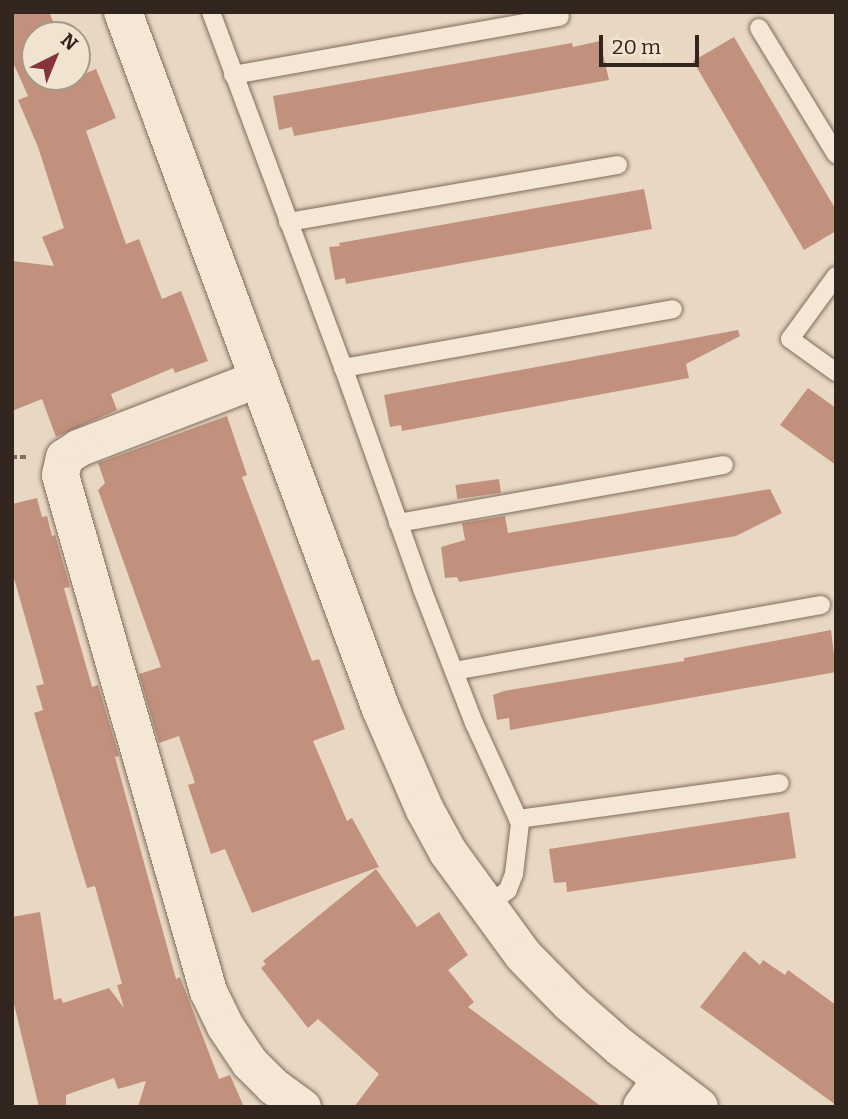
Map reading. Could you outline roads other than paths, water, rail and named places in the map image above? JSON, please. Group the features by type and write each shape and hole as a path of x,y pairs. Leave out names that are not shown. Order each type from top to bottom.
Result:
{"street":[{"path":"122,12 404,765 448,852 523,955 651,1093 699,1107"},
{"path":"259,378 78,448 64,457 60,475 196,957 225,1026 249,1062 265,1094 302,1107"}],"lane":[{"path":"211,12 454,671 518,819 514,874 508,890 487,906"},
{"path":"233,75 560,18"},
{"path":"759,28 836,155"},
{"path":"288,222 618,164"},
{"path":"836,276 790,339 836,372"},
{"path":"344,369 673,309"},
{"path":"398,523 724,465"},
{"path":"454,671 821,605"},
{"path":"518,819 780,783"}]}
